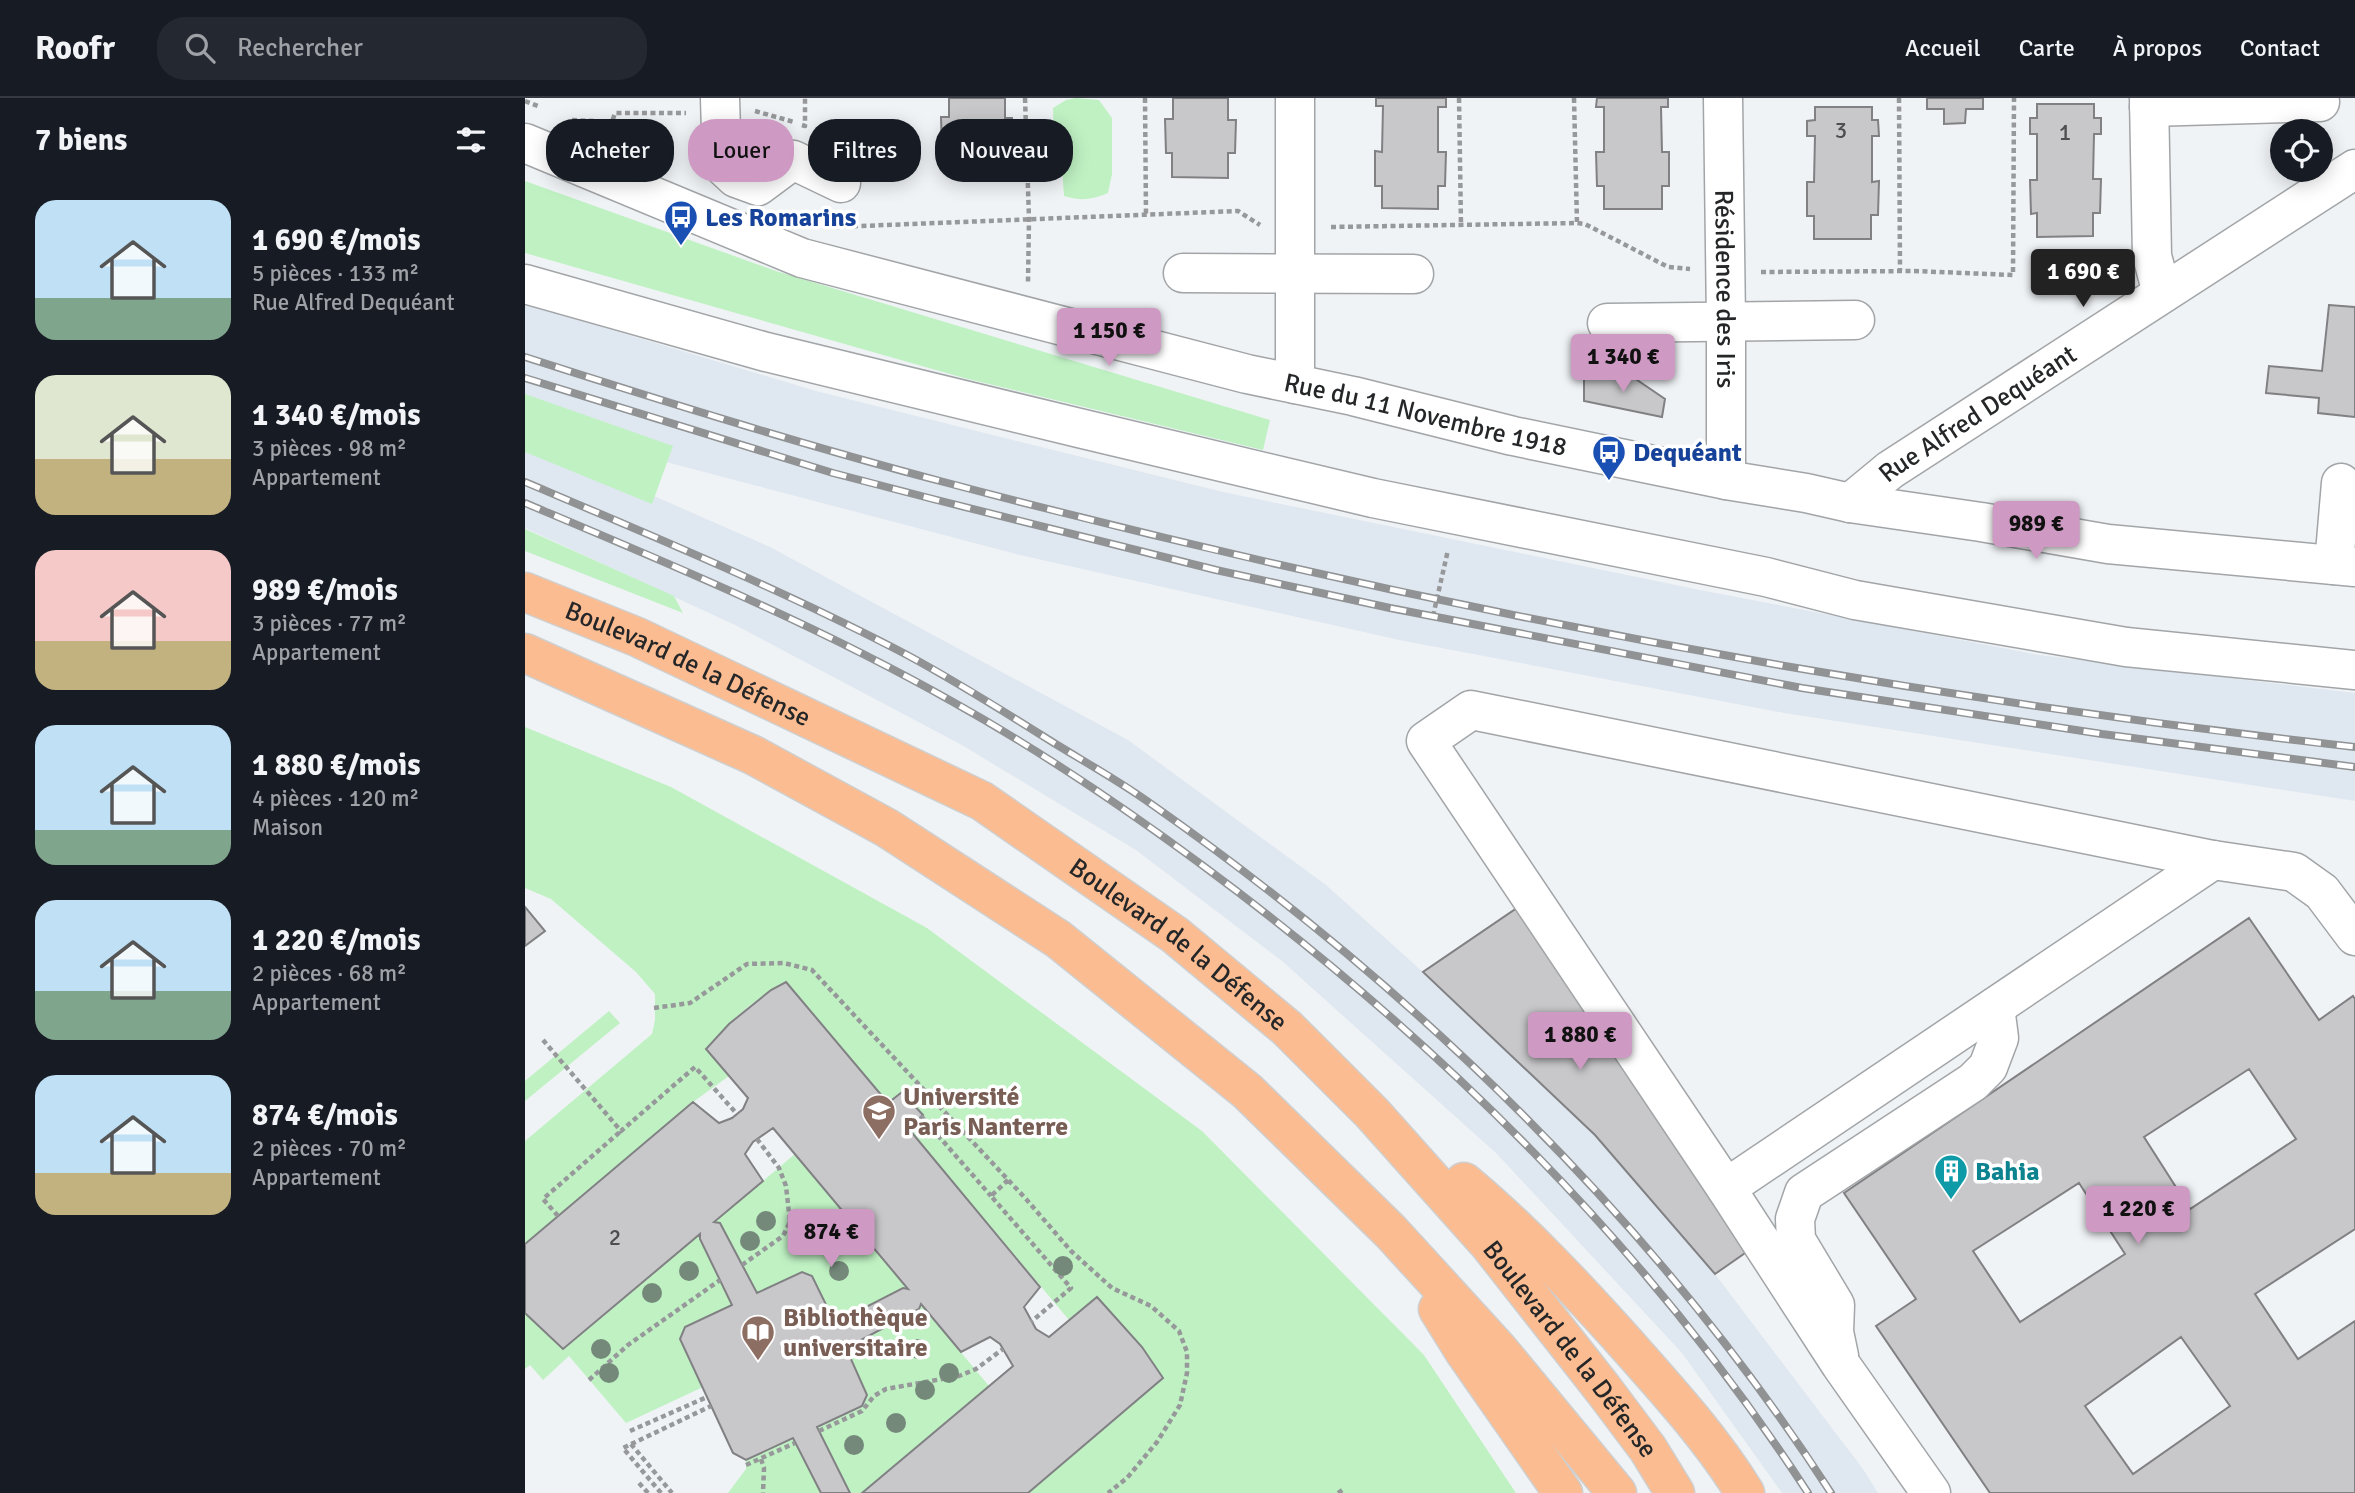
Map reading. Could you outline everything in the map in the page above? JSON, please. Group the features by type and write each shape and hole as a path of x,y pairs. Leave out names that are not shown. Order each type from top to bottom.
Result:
{"highway":[{"path":"525,570 623,608 830,707 982,801"},
{"name":"Boulevard de la Défense","path":"525,592 637,637 982,801 1175,935 1287,1028 1372,1114 1489,1244 1618,1409 1675,1493"},
{"name":"Boulevard de la Défense","path":"525,653 753,755 887,828 1058,939 1247,1091 1391,1232 1498,1349 1617,1493"},
{"path":"525,674 753,755"},
{"path":"1372,1114 1466,1184 1567,1278 1664,1386 1745,1493"},
{"path":"1391,1232 1464,1351 1563,1493"}],"street":[{"path":"1295,98 1295,384"},
{"name":"Résidence des Iris","path":"1723,98 1727,322 1726,480"},
{"path":"2162,293 2152,256 2149,102 2320,102"},
{"path":"720,103 722,165 736,178 758,186 793,160 841,183"},
{"name":"Rue du 11 Novembre 1918","path":"525,144 802,258 1247,374 1353,396 1513,436 1850,503 2108,544 2344,566"},
{"name":"Rue Alfred Dequéant","path":"1850,503 1890,470 2355,169"},
{"path":"1183,273 1414,274"},
{"path":"525,284 766,352 1360,495 1766,577 1855,600 2112,645 2355,670"},
{"path":"1607,323 1855,320"},
{"path":"2341,483 2344,566"},
{"path":"1931,1493 1841,1365 1726,1188 1426,741 1471,710 2213,860 2294,873 2322,892 2355,936"},
{"path":"1726,1188 2213,860"},
{"path":"1875,1162 1916,1118 1973,1082 1988,1067 1999,1038 1995,1007"},
{"path":"1841,1365 1834,1332 1835,1305 1796,1240 1795,1219 1804,1193 1875,1162 1902,1137 1916,1118"}],"path":[{"path":"561,116 572,121 611,122 615,113 702,113 720,103 747,108 805,126 805,98"},
{"path":"1025,98 1029,219 1028,290"},
{"path":"1145,98 1146,215"},
{"path":"1459,98 1461,225"},
{"path":"1574,98 1577,223"},
{"path":"1899,98 1899,271"},
{"path":"2013,275 2014,98"},
{"path":"525,101 549,111"},
{"path":"1433,616 1456,515"},
{"path":"654,1008 690,1003 747,964 784,963 813,970 1008,1180 1070,1251 1112,1288 1151,1306 1179,1331 1187,1352 1187,1373 1180,1405 1157,1442 1127,1478 1108,1493"},
{"path":"543,1041 621,1131"},
{"path":"558,1216 543,1199 695,1067 737,1114"},
{"path":"921,1116 1071,1288 1031,1322"},
{"path":"742,1265 783,1236 790,1222 786,1186 779,1168 757,1139"},
{"path":"992,1196 1008,1180"},
{"path":"590,1380 628,1345 720,1280"},
{"path":"819,1431 862,1411 874,1396 886,1389 959,1376 976,1369 1003,1349"},
{"path":"630,1431 707,1397"},
{"path":"661,1493 623,1448 711,1406"},
{"path":"746,1465 795,1443"},
{"path":"631,1444 672,1493"},
{"path":"761,1458 764,1468 763,1493"},
{"path":"639,1483 648,1493"},
{"path":"1338,1493 1344,1489"}],"shaded area":[{"path":"525,304 816,391 1223,492 1700,590 2039,655 2355,693 2355,801 1784,713 1404,641 1020,555 666,462 654,496 770,547 1128,740 1326,885 1423,972 1587,1127 1643,1189 1715,1274 1863,1469 1878,1493 1782,1493 1682,1353 1497,1154 1282,961 1136,850 960,744 735,625 525,528"}],"green space":[{"path":"1066,100 1099,100 1112,118 1112,174 1108,193 1081,199 1064,196 1063,182 1073,182 1073,119 1053,119 1053,108"},
{"path":"525,181 776,271 1270,420 1263,450 964,378 525,253"},
{"path":"525,394 673,446 652,504 525,452"},
{"path":"525,529 674,596 683,613 525,551"},
{"path":"525,727 671,787 927,928 1202,1131 1424,1355 1516,1493 1028,1493 1162,1378 1142,1347 1097,1297 1069,1320 786,982 743,1011 706,1049 729,1076 693,1102 525,1244 525,1141 652,1034 655,994 636,972 551,899 525,888"},
{"path":"609,1011 620,1023 525,1101 525,1081"},
{"path":"795,1154 989,1386 862,1493 728,1493 746,1469 746,1460 862,1407 867,1395 812,1276 802,1272 685,1327 681,1339 703,1387 626,1423 569,1356 543,1380 530,1365 525,1369 525,1313 564,1349"}],"building":[{"path":"949,98 1005,98 1005,118 1012,118 941,119 949,117"},
{"path":"1173,98 1228,98 1228,120 1236,120 1235,153 1228,153 1228,178 1172,177 1172,153 1166,153 1165,119 1173,119"},
{"path":"1376,98 1446,98 1446,107 1438,107 1438,152 1446,152 1445,186 1438,186 1438,209 1382,208 1382,186 1375,186 1375,151 1382,152 1383,106 1376,106"},
{"path":"1597,98 1668,98 1668,107 1661,107 1662,152 1669,152 1669,186 1662,186 1662,209 1604,209 1604,186 1597,186 1596,152 1604,152 1604,107 1596,107"},
{"path":"1927,98 1983,98 1983,109 1966,109 1965,123 1944,124 1944,109 1927,109"},
{"path":"2037,104 2094,104 2094,118 2101,118 2101,134 2094,134 2093,179 2101,179 2100,213 2093,213 2093,236 2037,237 2037,213 2031,214 2030,180 2037,180 2037,134 2030,134 2030,118 2037,118"},
{"path":"1815,107 1872,107 1872,120 1878,120 1879,136 1872,136 1872,182 1879,181 1878,215 1871,215 1871,239 1814,239 1814,216 1807,216 1807,182 1814,182 1815,136 1807,136 1807,121 1815,120"},
{"path":"2329,305 2355,307 2355,417 2318,413 2319,398 2266,393 2269,366 2322,371"},
{"path":"1621,369 1665,399 1662,417 1584,401 1584,376 1619,376"},
{"path":"525,907 545,931 525,946"},
{"path":"1517,908 1748,1251 1715,1274 1595,1135 1423,972"},
{"name":"Bahia","path":"2249,918 2319,1020 2353,996 2355,999 2355,1229 2255,1294 2298,1359 2355,1321 2355,1493 1990,1493 1876,1326 1916,1299 1844,1193","holes":["2249,1069 2296,1139 2190,1209 2144,1137","2079,1183 2125,1254 2020,1322 1973,1251","2181,1337 2230,1406 2133,1474 2085,1406"]},
{"name":"Bibliothèque universitaire","path":"786,982 888,1103 902,1092 923,1115 908,1128 1040,1287 1024,1307 1036,1329 1049,1337 1097,1297 1142,1347 1163,1378 1028,1493 862,1493 1013,1366 1000,1344 990,1337 961,1352 921,1304 919,1309 846,1348 867,1395 862,1406 817,1427 850,1493 821,1493 793,1438 746,1460 733,1453 680,1339 685,1327 732,1305 700,1234 563,1349 525,1313 525,1244 693,1102 719,1123 732,1118 743,1109 748,1098 706,1049 729,1024 771,990","holes":["773,1128 908,1289 903,1288 835,1323 812,1276 802,1272 757,1293 720,1223 714,1222 763,1181 745,1154 753,1142"]}],"railway":[{"path":"525,357 680,406 940,481 1114,526 1466,605 1820,672 2176,725 2355,747"},
{"path":"525,378 833,473 1216,570 1390,608 1802,688 2102,734 2355,767"},
{"path":"525,482 767,587 909,656 1124,786 1245,872 1341,949 1433,1029 1522,1114 1607,1203 1687,1296 1762,1393 1831,1493"},
{"path":"525,503 795,621 953,702 1017,739 1111,800 1289,932 1455,1075 1533,1152 1608,1232 1679,1316 1746,1403 1808,1493"}],"place":[{"name":"Les Romarins","path":"681,247"},
{"name":"Dequéant","path":"1609,482"},
{"name":"Université Paris Nanterre","path":"879,1141"},
{"name":"Bahia","path":"1951,1201"},
{"name":"Bibliothèque universitaire","path":"758,1362"}]}
